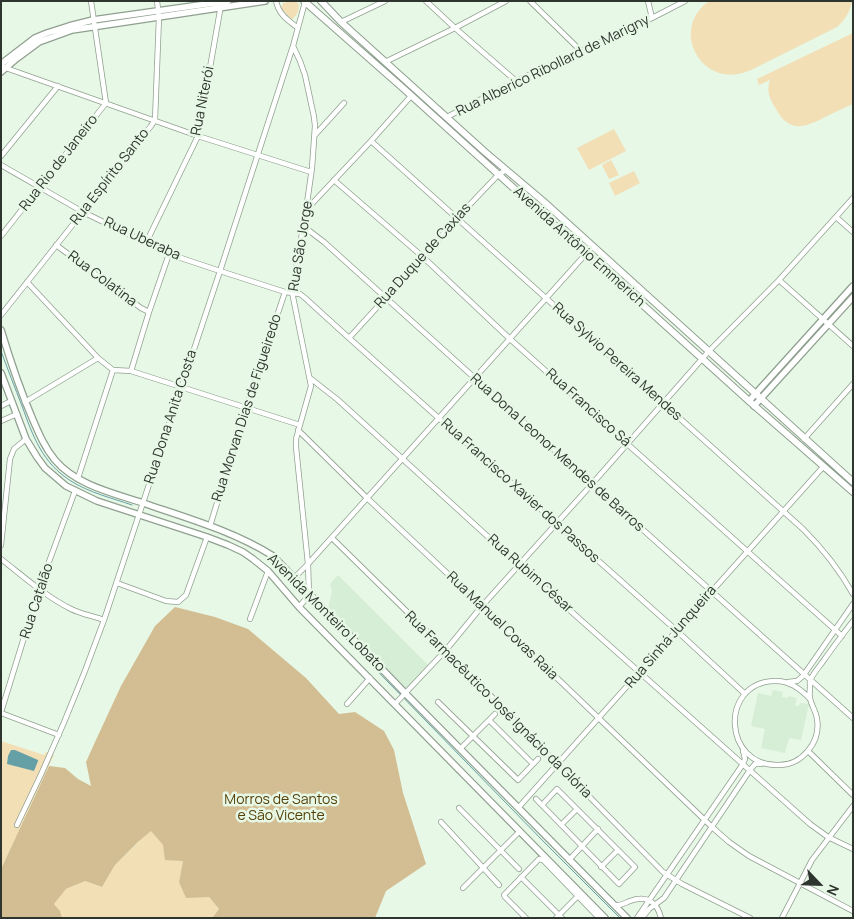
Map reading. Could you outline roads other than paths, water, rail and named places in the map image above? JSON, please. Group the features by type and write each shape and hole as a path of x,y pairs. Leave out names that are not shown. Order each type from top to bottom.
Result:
{"main road":[{"name":"Avenida Antônio Emmerich","path":"305,2 754,406 853,492"},
{"name":"Avenida Antônio Emmerich","path":"321,2 385,62 709,351 804,439 852,479"},
{"path":"536,208 542,201"}],"street":[{"name":"Rua Rio de Janeiro","path":"1,236 106,103 91,1"},
{"name":"Rua Espírito Santo","path":"1,314 154,120 157,1"},
{"path":"221,4 228,1"},
{"path":"265,1 221,4 94,24 69,26 47,32 35,38 2,68 198,136 311,172"},
{"path":"276,1 278,10 282,15 298,28"},
{"path":"341,22 385,1"},
{"path":"426,1 516,81"},
{"path":"385,62 506,1"},
{"path":"530,1 581,52"},
{"path":"648,1 652,18"},
{"name":"Rua Alberico Ribollard de Marigny","path":"448,118 516,81 581,52 685,1"},
{"name":"Rua Dona Anita Costa","path":"17,825 84,674 117,583 293,46 305,2"},
{"name":"Rua Niterói","path":"146,243 198,136 221,4"},
{"name":"Rua São Jorge","path":"293,46 305,75 314,117 311,172 292,292 311,386 296,438 296,459 308,564 309,595"},
{"path":"1,156 58,86"},
{"path":"306,210 371,141 410,96"},
{"path":"314,135 344,103"},
{"name":"Rua Sylvio Pereira Mendes","path":"371,141 803,529 836,566 853,594"},
{"name":"Rua Uberaba","path":"1,165 41,186 83,212 169,254 285,292 292,292"},
{"name":"Rua Duque de Caxias","path":"349,338 457,218 498,175 506,170"},
{"name":"Rua Francisco Sá","path":"334,180 423,257 510,339 842,636"},
{"path":"396,703 446,650 482,606 709,351 779,280 853,198"},
{"path":"836,217 853,232"},
{"name":"Rua Dona Leonor Mendes de Barros","path":"303,226 324,242 474,379 853,718"},
{"name":"Rua Colatina","path":"56,245 148,312"},
{"path":"294,578 592,247"},
{"path":"131,371 148,312 169,254"},
{"path":"779,280 853,346"},
{"path":"27,282 98,358 113,370 131,371 246,408 299,428"},
{"path":"749,401 853,286"},
{"name":"Rua Morvan Dias de Figueiredo","path":"210,526 246,408 285,292"},
{"name":"Rua Francisco Xavier dos Passos","path":"292,292 300,294 305,298 745,694"},
{"path":"754,406 853,297"},
{"name":"Avenida Monteiro Lobato","path":"1,330 25,402 39,435 55,461 78,478 143,504 210,526 246,541 273,556 404,694 627,918"},
{"path":"25,402 98,358"},
{"path":"78,478 113,370"},
{"name":"Avenida Monteiro Lobato","path":"1,373 26,439 45,468 66,486 75,491 97,501 228,545 243,552 268,571 370,678 606,918"},
{"name":"Rua Rubim César","path":"310,378 338,400 810,824 828,837 853,849"},
{"path":"804,439 853,384"},
{"path":"1,406 11,401"},
{"path":"1,422 17,414"},
{"name":"Rua Manuel Covas Raia","path":"299,428 367,498 729,842 749,856 853,911"},
{"path":"1,545 10,459 14,449 26,439"},
{"name":"Rua Sinhá Junqueira","path":"518,808 823,467"},
{"path":"1,490 6,495"},
{"name":"Rua Catalão","path":"1,711 40,590 75,491"},
{"path":"117,583 166,601 178,602 186,595 207,537"},
{"name":"Rua Farmacêutico José Ignácio da Glória","path":"332,538 446,650 665,873 675,881 750,918"},
{"path":"1,559 40,590 72,609 104,620"},
{"path":"250,619 268,571"},
{"path":"300,606 309,595"},
{"path":"637,918 665,873 705,820 745,761 735,730 735,714 745,694 761,683 771,681 795,682 804,675 853,604"},
{"path":"810,699 810,680 853,620"},
{"path":"347,704 370,678"},
{"path":"642,918 649,909 664,898 755,764 787,765 800,759 808,751 818,727 815,710 810,699 802,690 786,682"},
{"path":"438,702 518,780 538,759"},
{"path":"1,711 58,735"},
{"path":"460,750 495,714"},
{"path":"489,720 533,764"},
{"path":"741,745 751,757 765,764"},
{"path":"808,751 853,795"},
{"path":"536,799 619,884 635,867 557,789 542,805"},
{"path":"782,918 812,860 853,806"},
{"path":"459,808 519,869"},
{"path":"561,825 577,809"},
{"path":"441,822 499,885"},
{"path":"569,860 598,829"},
{"path":"464,888 520,831"},
{"path":"601,867 618,850"},
{"path":"526,918 504,895 541,859 599,918"},
{"path":"521,877 559,917 578,896"},
{"path":"613,905 619,906 636,899 649,900 656,905 661,918"}],"water":[{"path":"11,750 38,760 34,771 7,764"}],"waterway":[{"path":"1,351 30,428 40,448 53,466 61,474 78,485 132,505"},
{"path":"310,602 620,918"}],"park label":[{"name":"Morros de Santos e São Vicente","path":"281,808"}]}
